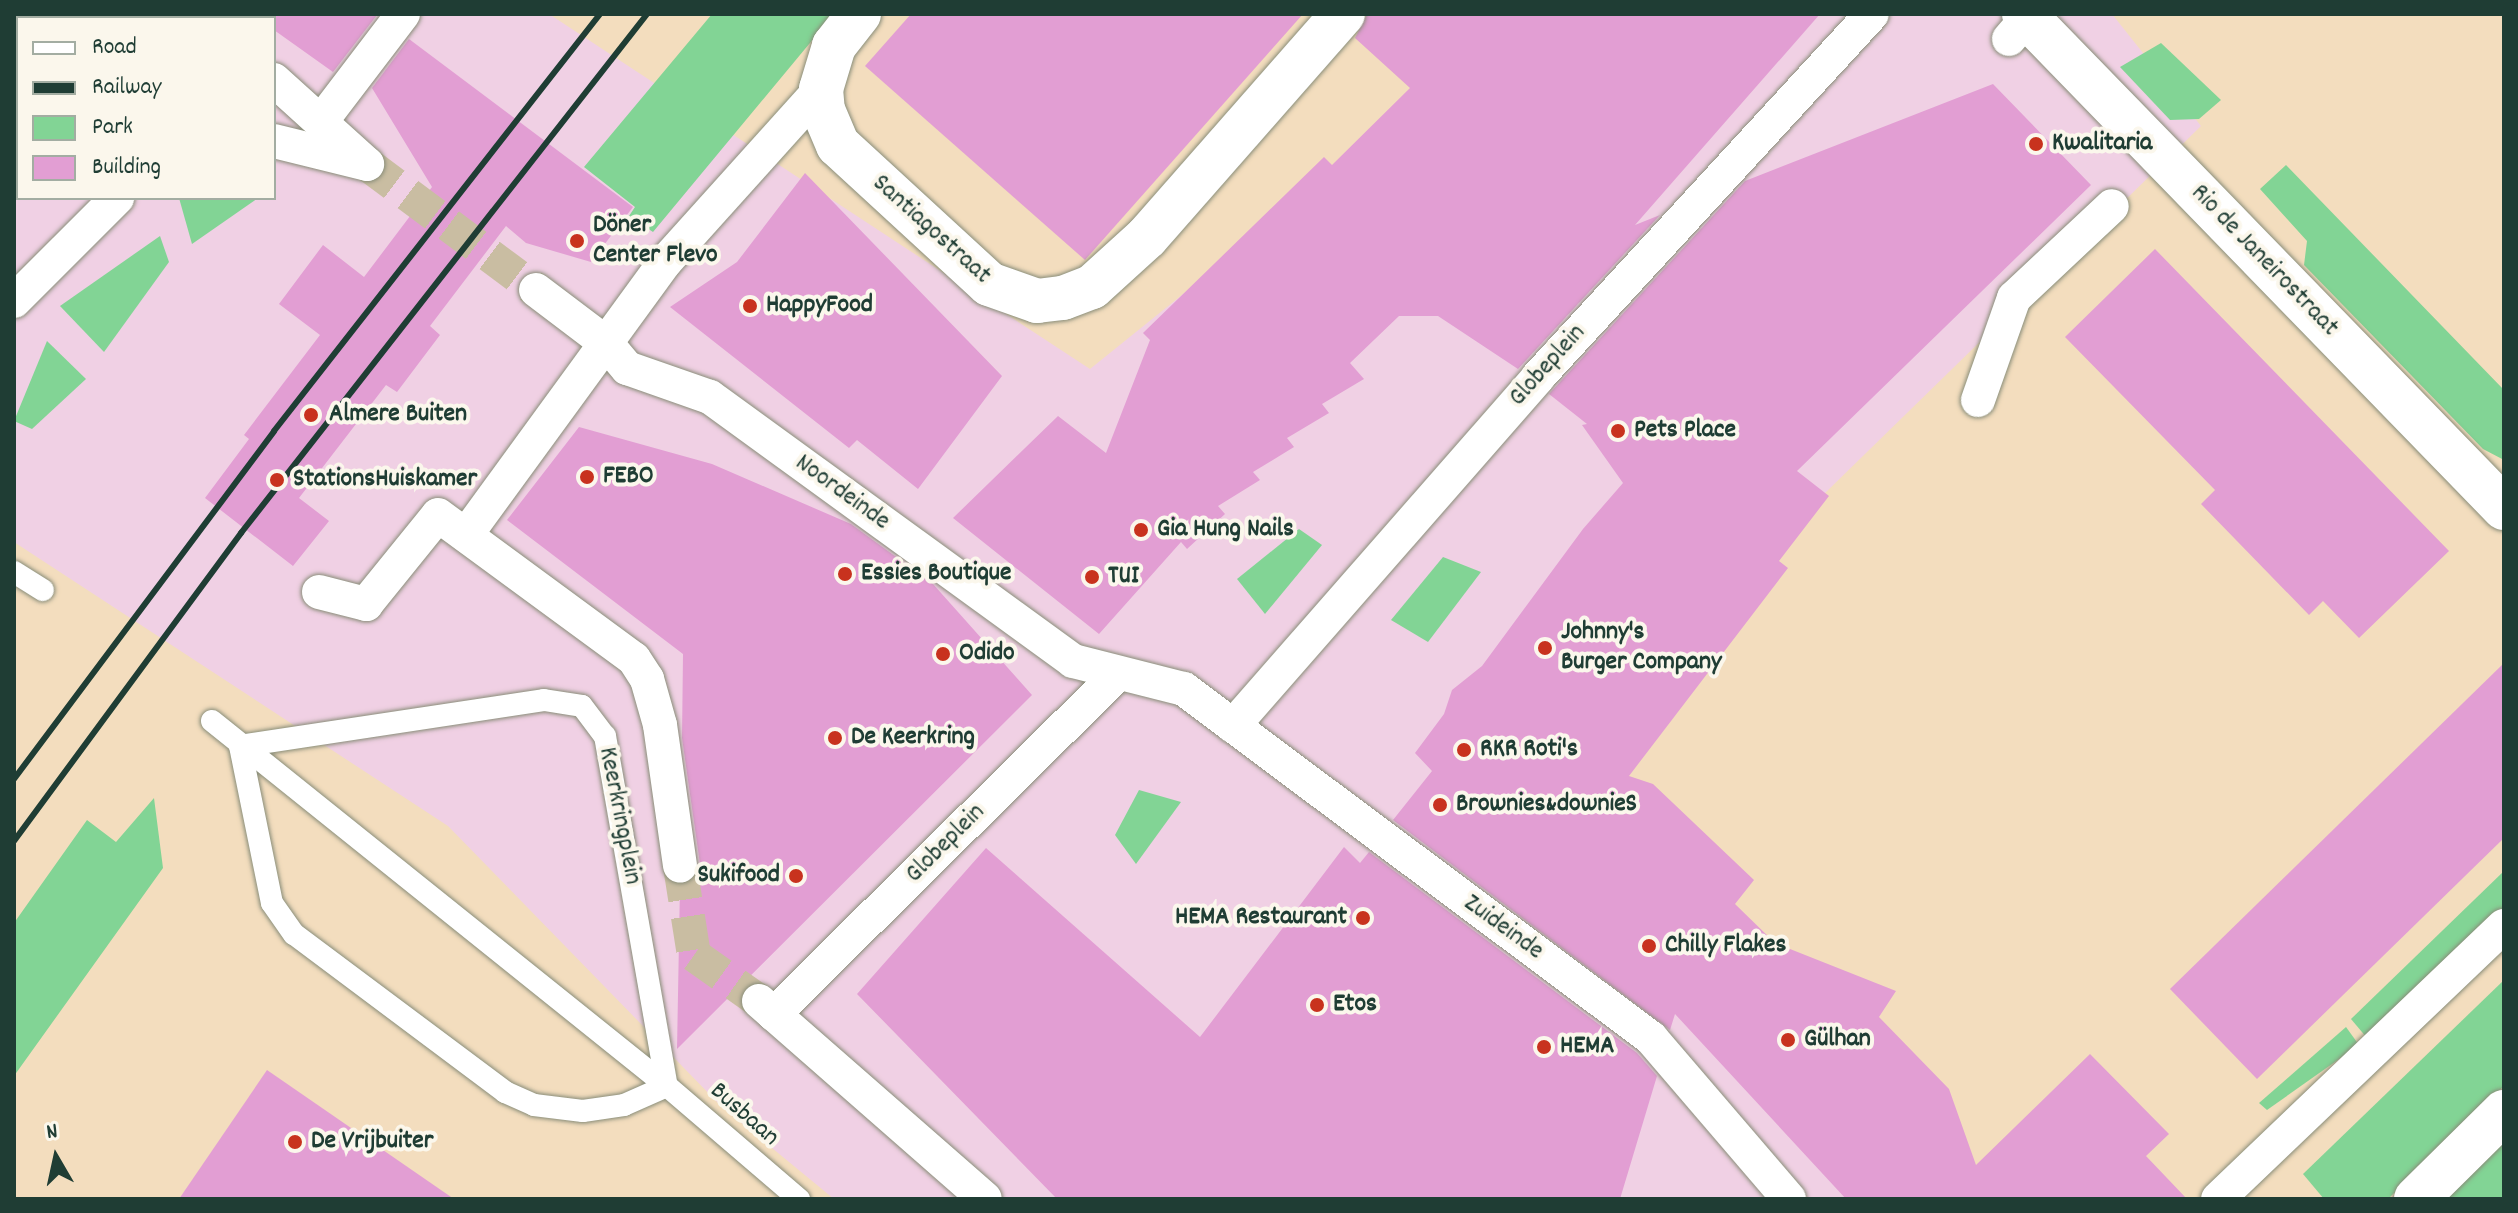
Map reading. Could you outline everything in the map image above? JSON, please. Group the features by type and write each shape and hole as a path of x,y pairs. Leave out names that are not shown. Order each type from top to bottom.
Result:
{"street":[{"path":"323,119 403,14"},
{"path":"466,535 666,261 821,89 834,46 859,14"},
{"name":"Santiagostraat","path":"821,89 823,110 838,145 989,284 1037,301 1063,298 1092,287 1147,237 1343,14"},
{"name":"Globeplein","path":"1233,726 1538,377 1872,14"},
{"name":"Rio de Janeirostraat","path":"2023,21 2504,508"},
{"path":"276,82 323,119 367,164 276,141"},
{"path":"14,301 115,200"},
{"path":"1978,400 2014,298 2112,206"},
{"name":"Noordeinde","path":"536,290 606,343 627,368 710,397 1073,661 1118,673"},
{"name":"Keerkringplein","path":"319,592 366,604 438,515 634,659 647,679 660,725 680,866"},
{"path":"1118,673 1184,689 1233,726"},
{"name":"Globeplein","path":"985,1199 767,1008 1118,673"},
{"name":"Zuideinde","path":"1233,726 1354,818 1660,1028 1789,1199"},
{"path":"2218,1199 2504,926"},
{"path":"2416,1199 2504,1112"}],"lane":[{"path":"14,572 43,590"},
{"name":"Keerkringplein","path":"240,746 544,700 582,706 605,736 667,1086"},
{"path":"212,721 667,1086 624,1105 583,1111 534,1105 505,1092 294,934 270,895 240,746"},
{"name":"Busbaan","path":"667,1086 792,1193"}],"shaded area":[{"path":"14,14 549,14 1090,369 1531,14 2112,14 2201,126 1570,742 1959,1199 834,1199 721,1106 448,826 14,542"}],"green space":[{"path":"712,14 834,14 653,232 629,216 635,207 584,167"},
{"path":"2161,43 2221,100 2199,119 2170,120 2120,67"},
{"path":"2286,165 2504,390 2504,460 2483,449 2304,265 2307,241 2260,189"},
{"path":"180,200 255,200 192,244"},
{"path":"160,236 169,262 104,352 60,306"},
{"path":"47,341 86,379 32,429 14,421"},
{"path":"1299,529 1322,545 1265,614 1237,579"},
{"path":"1443,557 1481,572 1428,642 1391,620"},
{"path":"1139,790 1181,802 1136,864 1115,835"},
{"path":"154,798 163,868 14,1076 14,923 87,820 116,842"},
{"path":"2504,871 2504,917 2367,1038 2351,1019"},
{"path":"2504,980 2504,1086 2388,1199 2324,1199 2303,1174"},
{"path":"2346,1027 2359,1045 2267,1110 2259,1103"},
{"path":"2504,1133 2504,1199 2437,1199"}],"building":[{"path":"253,14 377,15 333,72 276,31 276,16"},
{"path":"911,14 1303,14 1085,260 865,66"},
{"path":"1367,14 1820,14 1635,225 1660,215 1518,369 1438,316 1399,316 1350,363 1364,379 1322,404 1329,413 1287,438 1294,447 1253,472 1260,480 1218,506 1225,514 1187,549 1181,542 1099,634 953,518 1058,416 1106,453 1150,340 1143,333 1324,157 1332,165 1410,88 1355,38"},
{"path":"409,39 633,207 591,262 526,243 506,226 430,326 440,335 397,392 386,385 299,498 329,521 293,566 205,498 249,439 244,435 320,335 279,304 323,245 364,277 432,187 372,88"},
{"path":"1993,84 2091,185 1797,471 1829,496 1779,561 1788,568 1629,776 1653,784 1754,880 1735,904 1775,943 1896,991 1879,1017 1949,1089 1976,1165 2090,1054 2169,1134 2146,1156 2187,1199 1846,1199 1675,1014 1670,1030 1393,820 1432,771 1415,753 1444,714 1452,690 1482,666 1583,529 1623,483 1582,425 1587,424 1549,394 1745,181"},
{"path":"805,173 1002,376 918,489 857,440 849,448 670,307 737,262"},
{"path":"2155,249 2449,551 2359,638 2323,601 2309,615 2201,504 2215,490 2065,337"},
{"name":"De Keerkring","path":"579,427 712,464 851,524 933,584 1032,695 677,1049 680,886 693,881 700,864 682,738 683,654 507,520"},
{"path":"2504,663 2504,838 2257,1079 2170,989"},
{"path":"1344,847 1360,863 1369,852 1637,1053 1657,1076 1620,1199 1057,1199 857,994 986,848 1200,1037"},
{"name":"De Vrijbuiter","path":"267,1070 454,1199 179,1199"}],"tunnel":[{"path":"367,164 536,290"},
{"path":"680,866 694,955 759,1001"}],"railway":[{"path":"14,779 274,431 600,14"},
{"path":"14,841 241,533 647,14"}],"place":[{"name":"Kwalitaria","path":"2036,144"},
{"name":"Döner Center Flevo","path":"577,241"},
{"name":"HappyFood","path":"750,306"},
{"name":"Almere Buiten","path":"311,415"},
{"name":"Pets Place","path":"1618,431"},
{"name":"FEBO","path":"587,477"},
{"name":"StationsHuiskamer","path":"277,480"},
{"name":"Gia Hung Nails","path":"1141,530"},
{"name":"Essies Boutique","path":"845,574"},
{"name":"TUI","path":"1092,577"},
{"name":"Johnny's Burger Company","path":"1545,648"},
{"name":"Odido","path":"943,654"},
{"name":"De Keerkring","path":"835,738"},
{"name":"RKR Roti's","path":"1464,750"},
{"name":"Brownies&downieS","path":"1440,805"},
{"name":"Sukifood","path":"796,876"},
{"name":"HEMA Restaurant","path":"1363,918"},
{"name":"Chilly Flakes","path":"1649,946"},
{"name":"Etos","path":"1317,1005"},
{"name":"Gülhan","path":"1788,1040"},
{"name":"HEMA","path":"1544,1047"},
{"name":"De Vrijbuiter","path":"295,1142"}]}
